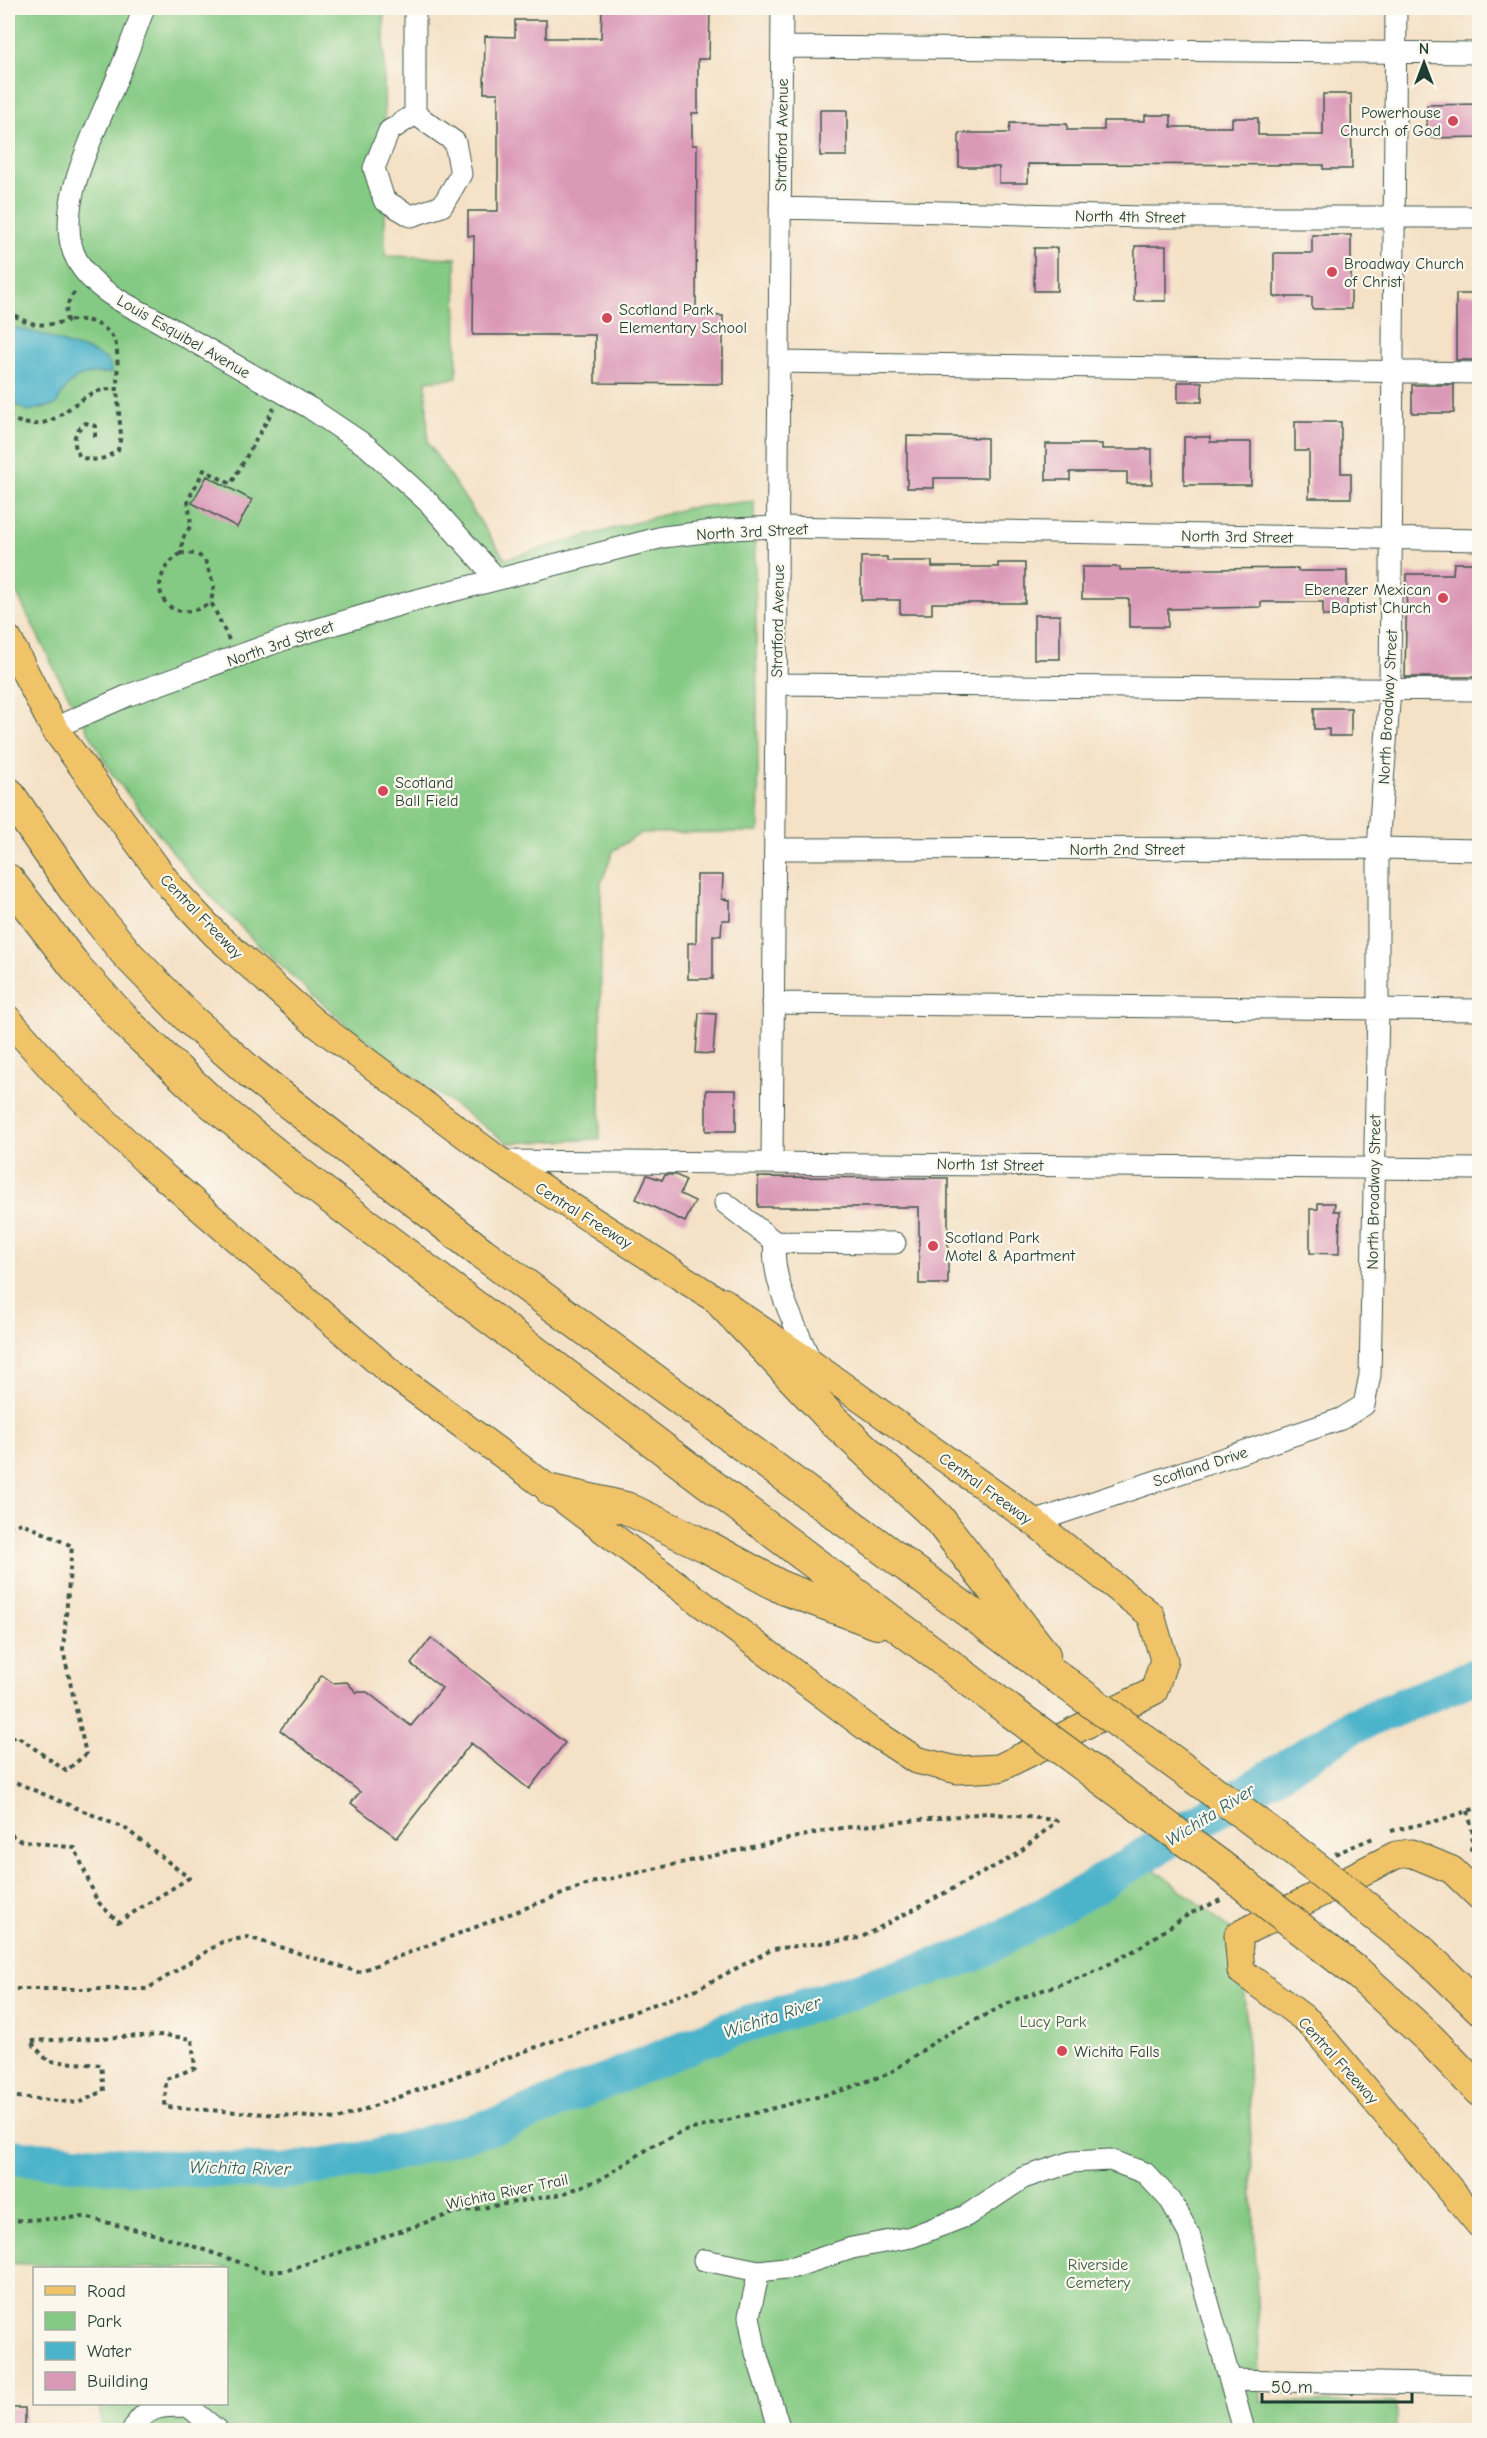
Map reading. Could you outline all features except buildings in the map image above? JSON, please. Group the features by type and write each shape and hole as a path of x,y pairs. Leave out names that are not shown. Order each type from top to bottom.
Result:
{"highway":[{"path":"8,793 77,893 127,954 190,1018 251,1073 482,1252 1292,1849 1420,1951 1479,2008"},
{"path":"8,880 78,970 131,1026 211,1102 306,1179 909,1635 1219,1864 1359,1974 1430,2039 1479,2091"},
{"path":"723,1304 833,1420 938,1518 1067,1684"},
{"path":"552,1491 626,1508 708,1547 783,1588 909,1635"}],"main road":[{"name":"Central Freeway","path":"8,639 54,728 170,886 216,935 314,1022 500,1161 812,1364 1034,1522 1151,1615 1164,1660 1154,1691 999,1768 957,1770 915,1760 870,1730 389,1371 155,1169 54,1071 8,1019"},
{"name":"Central Freeway","path":"1479,1897 1452,1870 1411,1853 1396,1855 1238,1935 1242,1971 1309,2022 1479,2225"}],"street":[{"name":"Louis Esquibel Avenue","path":"144,8 88,148 70,210 69,227 76,260 93,279 130,307 310,408 368,447 429,503 497,579"},
{"path":"415,114 416,8"},
{"name":"Stratford Avenue","path":"772,1162 782,8"},
{"name":"North Broadway Street","path":"1364,1405 1370,1375 1378,1008 1378,848 1390,690 1396,8"},
{"path":"782,47 1479,53"},
{"path":"415,114 454,142 461,174 442,206 411,216 384,200 374,168 389,131 415,114"},
{"name":"North 4th Street","path":"780,208 1144,217 1479,217"},
{"path":"779,362 1479,373"},
{"name":"North 3rd Street","path":"54,728 129,695 288,638 398,605 663,537 730,529 778,527 1479,540"},
{"path":"776,684 1479,690"},
{"name":"North 2nd Street","path":"775,849 1378,848 1479,850"},
{"path":"773,1003 1479,1010"},
{"name":"North 1st Street","path":"500,1161 1479,1169"},
{"path":"725,1203 775,1242 895,1243"},
{"path":"775,1242 772,1259 777,1279 812,1364"},
{"name":"Scotland Drive","path":"1034,1522 1341,1419 1364,1405"},
{"path":"704,2259 759,2271 794,2267 852,2248 910,2237 966,2216 1023,2178 1072,2162 1110,2160 1145,2173 1171,2201 1189,2234 1244,2430"},
{"path":"759,2271 749,2316 756,2354 780,2430"},
{"path":"1230,2380 1479,2385"},
{"path":"133,2430 138,2420 159,2406 188,2406 217,2430"}],"path":[{"path":"67,321 65,313 69,299 78,288 93,279"},
{"path":"8,309 28,324 46,326 67,321 87,320 104,328 115,342 121,436 118,450 106,459 92,461 80,457 75,449 74,435 78,428 86,423 95,426 95,437"},
{"path":"8,417 21,423 40,424 61,416 88,394 104,388 117,389"},
{"path":"182,553 182,540 191,525 188,500 204,470 231,484 282,393"},
{"path":"211,602 197,611 169,607 162,598 160,587 168,563 182,553 197,554 205,560 214,586 211,602 226,630 236,657"},
{"path":"8,1526 22,1523 72,1546 63,1650 86,1754 66,1771 17,1736 8,1739"},
{"path":"8,1779 126,1829 189,1878 117,1922 97,1901 75,1848 18,1840 8,1832"},
{"path":"1468,1811 1473,1834 1471,1851"},
{"path":"8,1985 15,1989 147,1989 222,1942 248,1937 358,1972 591,1884 833,1829 987,1813 1058,1820 1016,1855 860,1938 773,1948 699,1988 338,2120 165,2107 166,2079 195,2068 192,2039 164,2036 30,2041 48,2061 101,2065 104,2091 78,2103 8,2096"},
{"name":"Wichita River Trail","path":"8,2221 85,2217 173,2239 264,2271 285,2271 453,2213 562,2194 601,2179 654,2145 685,2131 840,2091 890,2073 940,2038 1017,1999 1090,1974"}],"green space":[{"path":"8,8 384,8 385,256 456,258 457,378 426,381 428,443 505,559 687,508 754,501 759,832 641,833 614,850 601,883 600,1139 508,1143 348,1026 261,948 191,875 112,774 59,678 8,576"},
{"path":"1140,1858 1238,1935 1246,2015 1261,2402 1397,2403 1397,2430 100,2430 101,2405 228,2405 228,2267 83,2267 8,2263 8,2157 142,2167 282,2172 378,2157 504,2123 728,2030 974,1954 1087,1891"}],"water":[{"path":"8,326 88,350 106,359 111,373 83,375 77,378 66,388 56,405 28,411 17,406 8,392"}],"waterway":[{"name":"Wichita River","path":"8,2157 142,2167 282,2172 378,2157 504,2123 728,2030 974,1954 1087,1891 1353,1726 1480,1674"}],"place":[{"name":"Powerhouse Church of God","path":"1453,121"},
{"name":"Broadway Church of Christ","path":"1332,272"},
{"name":"Scotland Park Elementary School","path":"607,318"},
{"name":"Ebenezer Mexican Baptist Church","path":"1443,598"},
{"name":"Scotland Ball Field","path":"383,791"},
{"name":"Scotland Park Motel & Apartment","path":"933,1246"},
{"name":"Wichita Falls","path":"1062,2051"}],"park label":[{"name":"Lucy Park","path":"1053,2021"},
{"name":"Riverside Cemetery","path":"1098,2273"}]}
